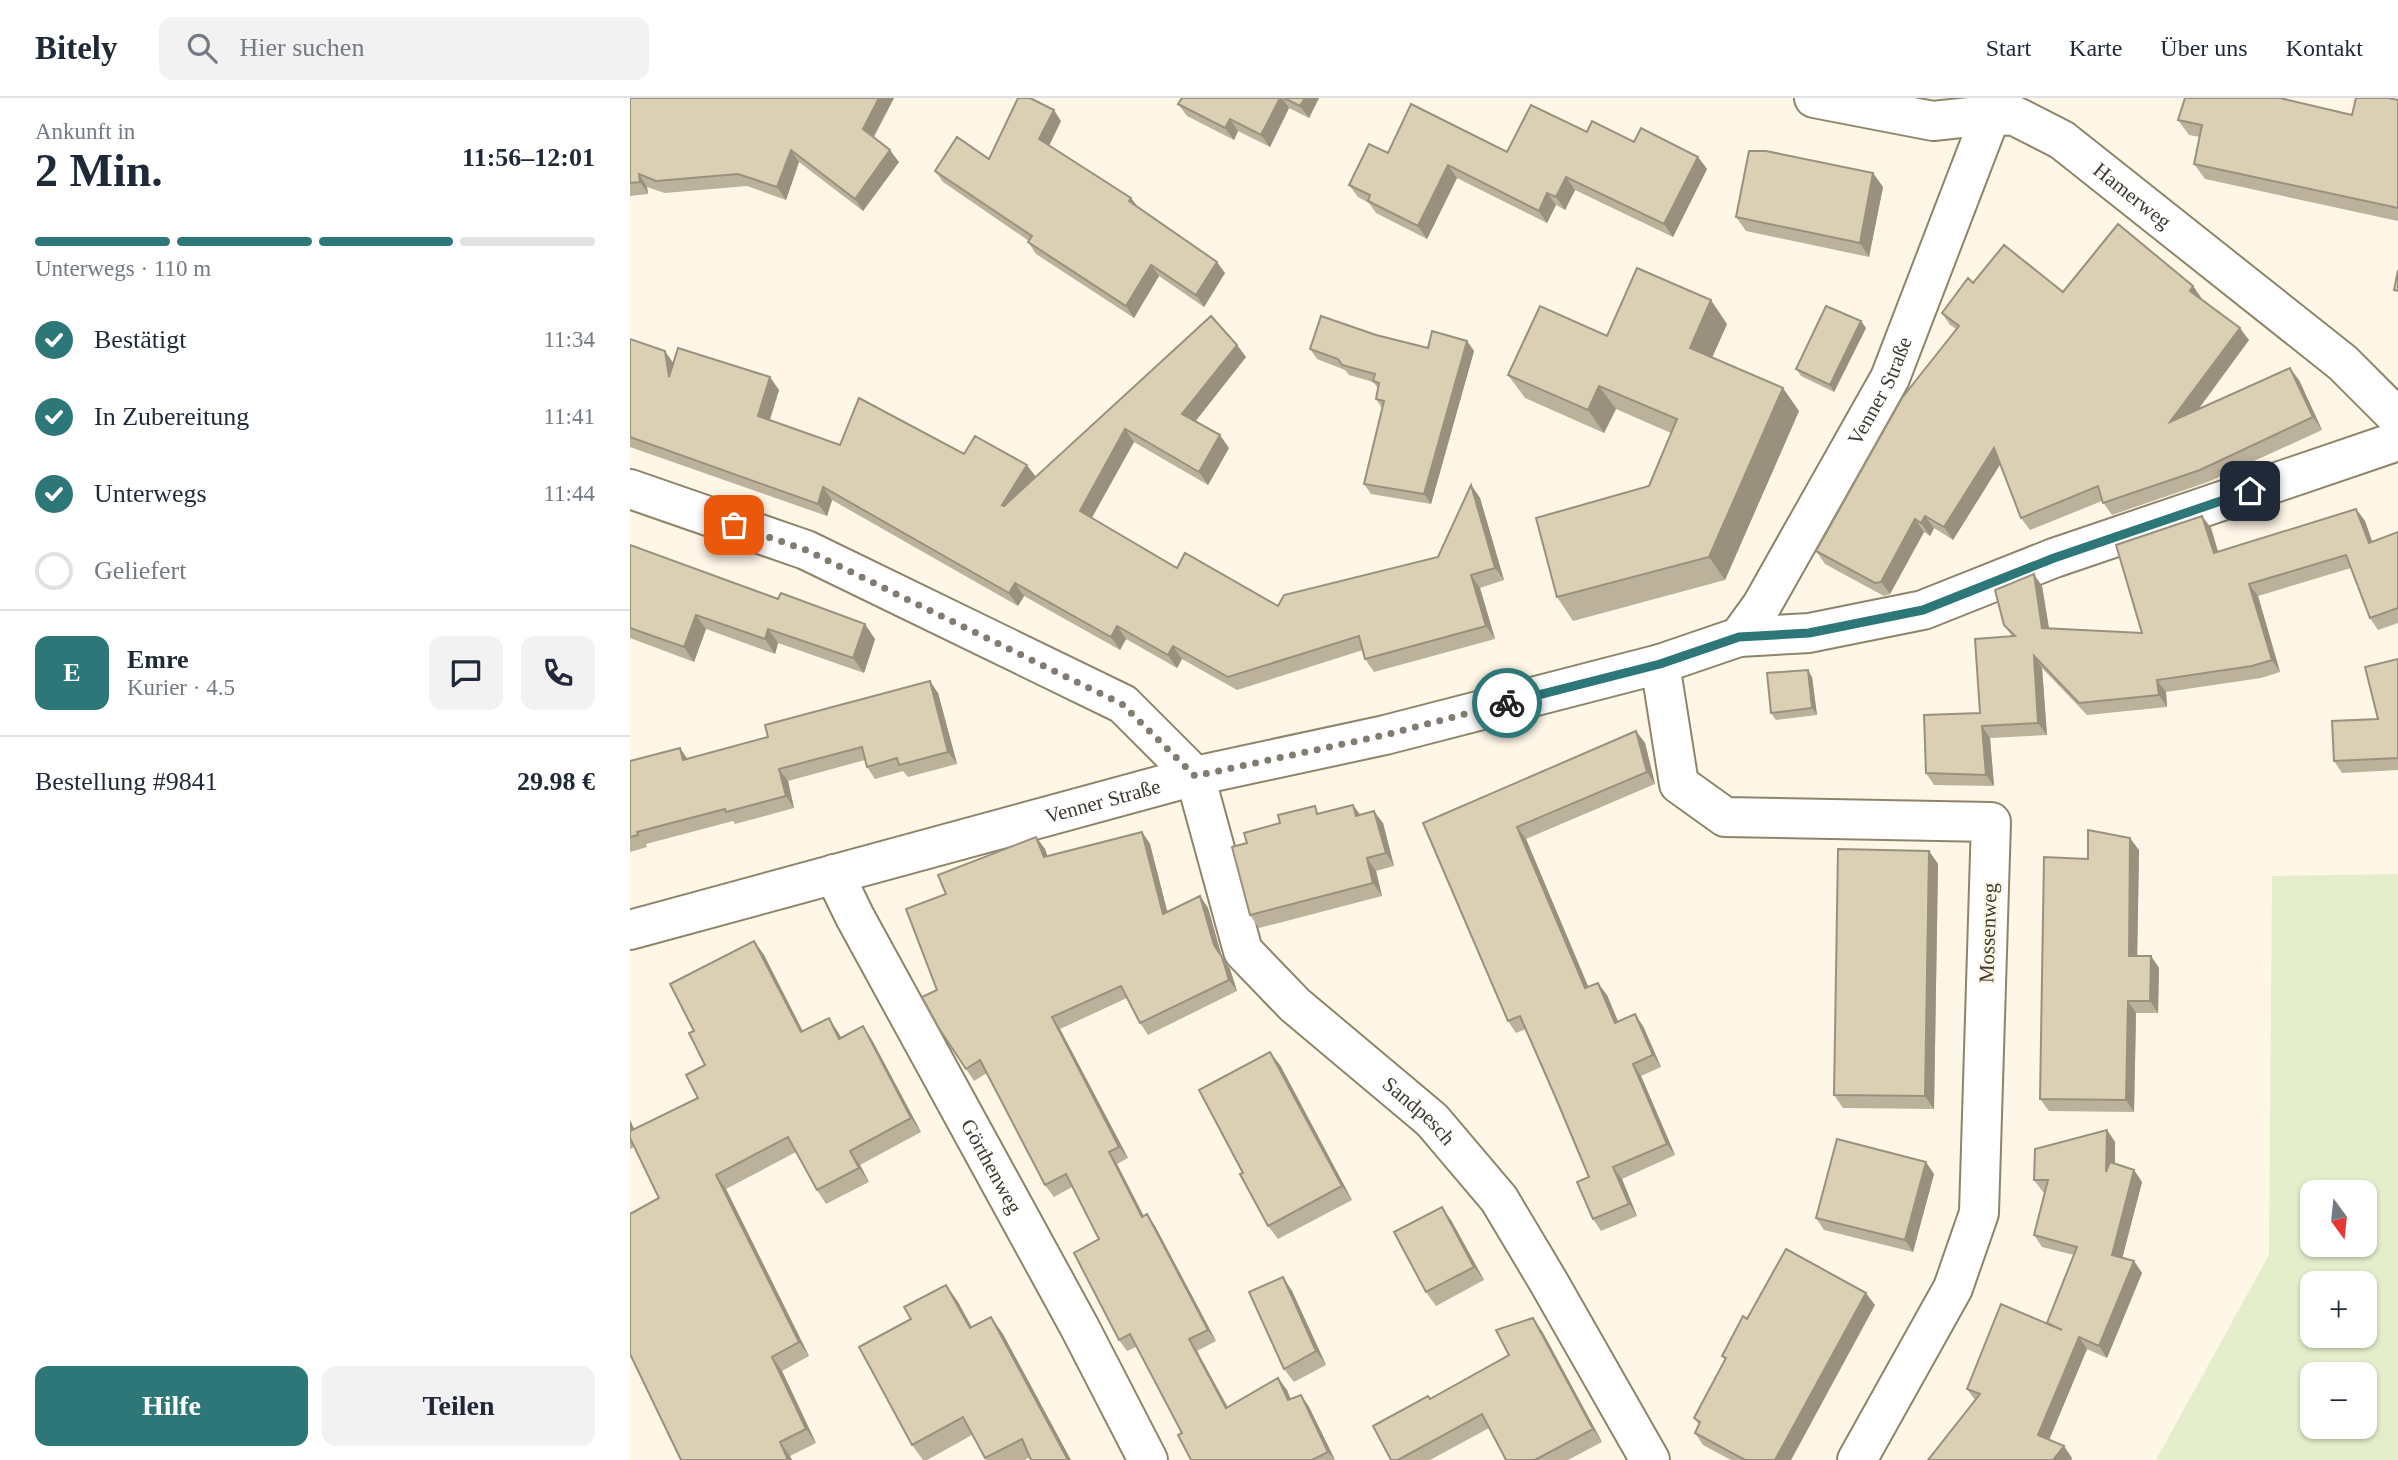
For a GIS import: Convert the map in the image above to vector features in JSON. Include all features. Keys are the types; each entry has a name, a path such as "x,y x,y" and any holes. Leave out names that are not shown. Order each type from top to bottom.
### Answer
{"street":[{"name":"Hamerweg","path":"1814,98 1933,121 1988,114 2015,116 2062,140 2343,363 2398,418"},
{"name":"Venner Straße","path":"1739,637 1762,605 1891,377 1988,114"},
{"name":"Venner Straße","path":"630,930 1195,776 1385,735 1660,664 1739,637 1809,633 1923,610 2054,558 2398,440"},
{"path":"630,489 806,550 1122,704 1195,776"},
{"name":"Mossenweg","path":"1660,664 1679,784 1725,817 1991,822 1979,1213 1953,1288 1857,1460"},
{"name":"Sandpesch","path":"1195,776 1243,951 1295,1005 1432,1120 1499,1199 1650,1460"},
{"name":"Görthenweg","path":"834,874 1149,1460"}],"green space":[{"path":"2398,874 2398,1460 2156,1460 2269,1255 2272,876"}],"building":[{"path":"630,98 879,98 863,129 890,150 855,199 791,150 777,187 738,174 656,181 639,174 640,182 630,183"},
{"path":"1018,98 1030,98 1054,110 1039,139 1131,198 1129,201 1217,262 1196,295 1151,265 1126,306 1028,242 1032,236 935,171 957,137 989,159"},
{"path":"1182,98 1280,98 1261,135 1230,119 1225,128 1178,104"},
{"path":"1284,98 1305,98 1300,106"},
{"path":"2185,98 2280,98 2352,115 2356,98 2398,100 2398,208 2194,164 2202,125 2178,120"},
{"path":"1411,104 1507,152 1531,105 1587,132 1592,121 1634,142 1641,128 1698,157 1664,224 1566,177 1556,197 1547,193 1539,211 1448,165 1418,226 1368,201 1370,195 1349,185 1369,144 1388,153"},
{"path":"1749,151 1766,151 1873,173 1860,243 1736,217"},
{"path":"2118,224 2193,286 2190,291 2240,328 2170,422 2290,368 2313,417 2200,470 2103,503 2098,486 2021,518 1994,448 1944,527 1925,516 1921,523 1915,519 1881,582 1875,583 1816,551 1902,398 1959,326 1942,313 1968,278 1973,283 2004,245 2063,292"},
{"path":"1637,268 1711,300 1690,348 1783,388 1709,557 1557,597 1536,518 1649,486 1677,419 1599,386 1588,410 1508,375 1540,306 1607,336"},
{"path":"2398,270 2398,291 2394,290"},
{"path":"1826,306 1861,321 1830,385 1796,369"},
{"path":"1211,316 1237,345 1182,414 1220,435 1199,472 1125,429 1080,511 1177,568 1185,553 1278,606 1284,595 1438,557 1471,485 1495,568 1471,575 1486,626 1365,659 1359,636 1228,677 1173,646 1168,655 1117,626 1111,637 1015,583 1009,593 823,487 818,504 630,437 630,339 665,351 669,377 678,348 770,377 758,416 840,445 859,398 964,454 975,436 1027,465 1002,505 1004,506"},
{"path":"1321,316 1376,335 1428,348 1432,331 1467,341 1424,494 1364,484 1384,401 1376,399 1379,383 1373,381 1375,374 1342,365 1338,359 1310,349"},
{"path":"2356,509 2369,543 2398,532 2398,608 2370,618 2346,555 2249,584 2272,660 2252,666 2157,680 2159,695 2079,703 2034,656 2038,723 1982,726 1986,775 1926,773 1924,715 1980,713 1975,639 2015,636 2004,625 1995,590 2034,574 2042,628 2142,633 2116,545 2202,516 2214,553"},
{"path":"630,545 778,599 781,593 865,624 853,658 768,629 765,639 696,615 684,647 630,628"},
{"path":"2398,659 2398,758 2334,761 2332,721 2378,719 2365,667"},
{"path":"1808,670 1812,708 1771,713 1767,673"},
{"path":"930,681 948,752 899,765 897,758 867,767 862,747 779,769 786,796 637,832 638,835 630,837 630,761 680,748 683,760 768,737 765,725"},
{"path":"1636,731 1647,772 1517,827 1585,988 1598,983 1615,1023 1635,1014 1653,1055 1633,1064 1667,1144 1613,1167 1629,1204 1593,1219 1577,1182 1589,1177 1555,1096 1520,1016 1508,1021 1423,823"},
{"path":"1353,805 1356,816 1374,811 1386,853 1367,858 1373,883 1250,915 1232,847 1247,843 1244,833 1280,823 1278,815 1315,806 1317,814"},
{"path":"2088,830 2130,838 2129,956 2151,956 2150,1001 2128,1001 2126,1100 2040,1099 2044,857 2088,859"},
{"path":"1142,832 1163,914 1200,896 1214,945 1222,957 1229,980 1140,1023 1121,986 1052,1017 1119,1147 1109,1152 1142,1217 1147,1214 1208,1330 1189,1339 1226,1408 1278,1378 1288,1400 1301,1395 1328,1452 1312,1460 1191,1460 1178,1435 1182,1433 1130,1334 1119,1340 1074,1253 1099,1239 1066,1174 1045,1185 980,1060 966,1069 922,997 937,990 906,909 946,894 938,875 1036,837 1044,857"},
{"path":"1838,849 1929,851 1925,1096 1834,1095"},
{"path":"754,941 801,1032 829,1018 839,1039 863,1026 911,1118 850,1151 859,1168 817,1190 788,1137 716,1175 799,1342 772,1357 806,1429 780,1442 788,1460 681,1460 630,1354 630,1214 659,1198 630,1138 630,1131 698,1098 686,1075 705,1065 689,1033 694,1031 670,984"},
{"path":"1270,1052 1342,1186 1268,1226 1199,1090"},
{"path":"2107,1130 2106,1172 2110,1162 2134,1170 2112,1255 2134,1261 2099,1346 2079,1337 2038,1435 2064,1446 2053,1460 1928,1460 1980,1394 1967,1389 2001,1304 2062,1330 2047,1323 2077,1247 2034,1235 2048,1180 2034,1180 2035,1149"},
{"path":"1837,1139 1926,1162 1905,1240 1816,1218"},
{"path":"1442,1207 1474,1267 1426,1292 1394,1232"},
{"path":"1786,1249 1866,1293 1775,1460 1745,1460 1695,1433 1700,1422 1694,1418 1726,1358 1722,1356 1743,1316 1747,1319"},
{"path":"1283,1277 1316,1351 1284,1369 1249,1292"},
{"path":"946,1285 970,1328 991,1317 1068,1460 1031,1460 1022,1439 985,1458 963,1417 912,1445 859,1347 911,1319 904,1307"},
{"path":"1533,1318 1593,1429 1535,1460 1506,1460 1482,1414 1398,1460 1391,1460 1373,1426 1428,1396 1430,1399 1509,1355 1496,1330"}],"way so far":[{"path":"734,525 806,550 1122,704 1195,776 1385,735 1507,703"}],"route":[{"path":"1507,703 1660,664 1739,637 1809,633 1923,610 2054,558 2250,491"}]}
